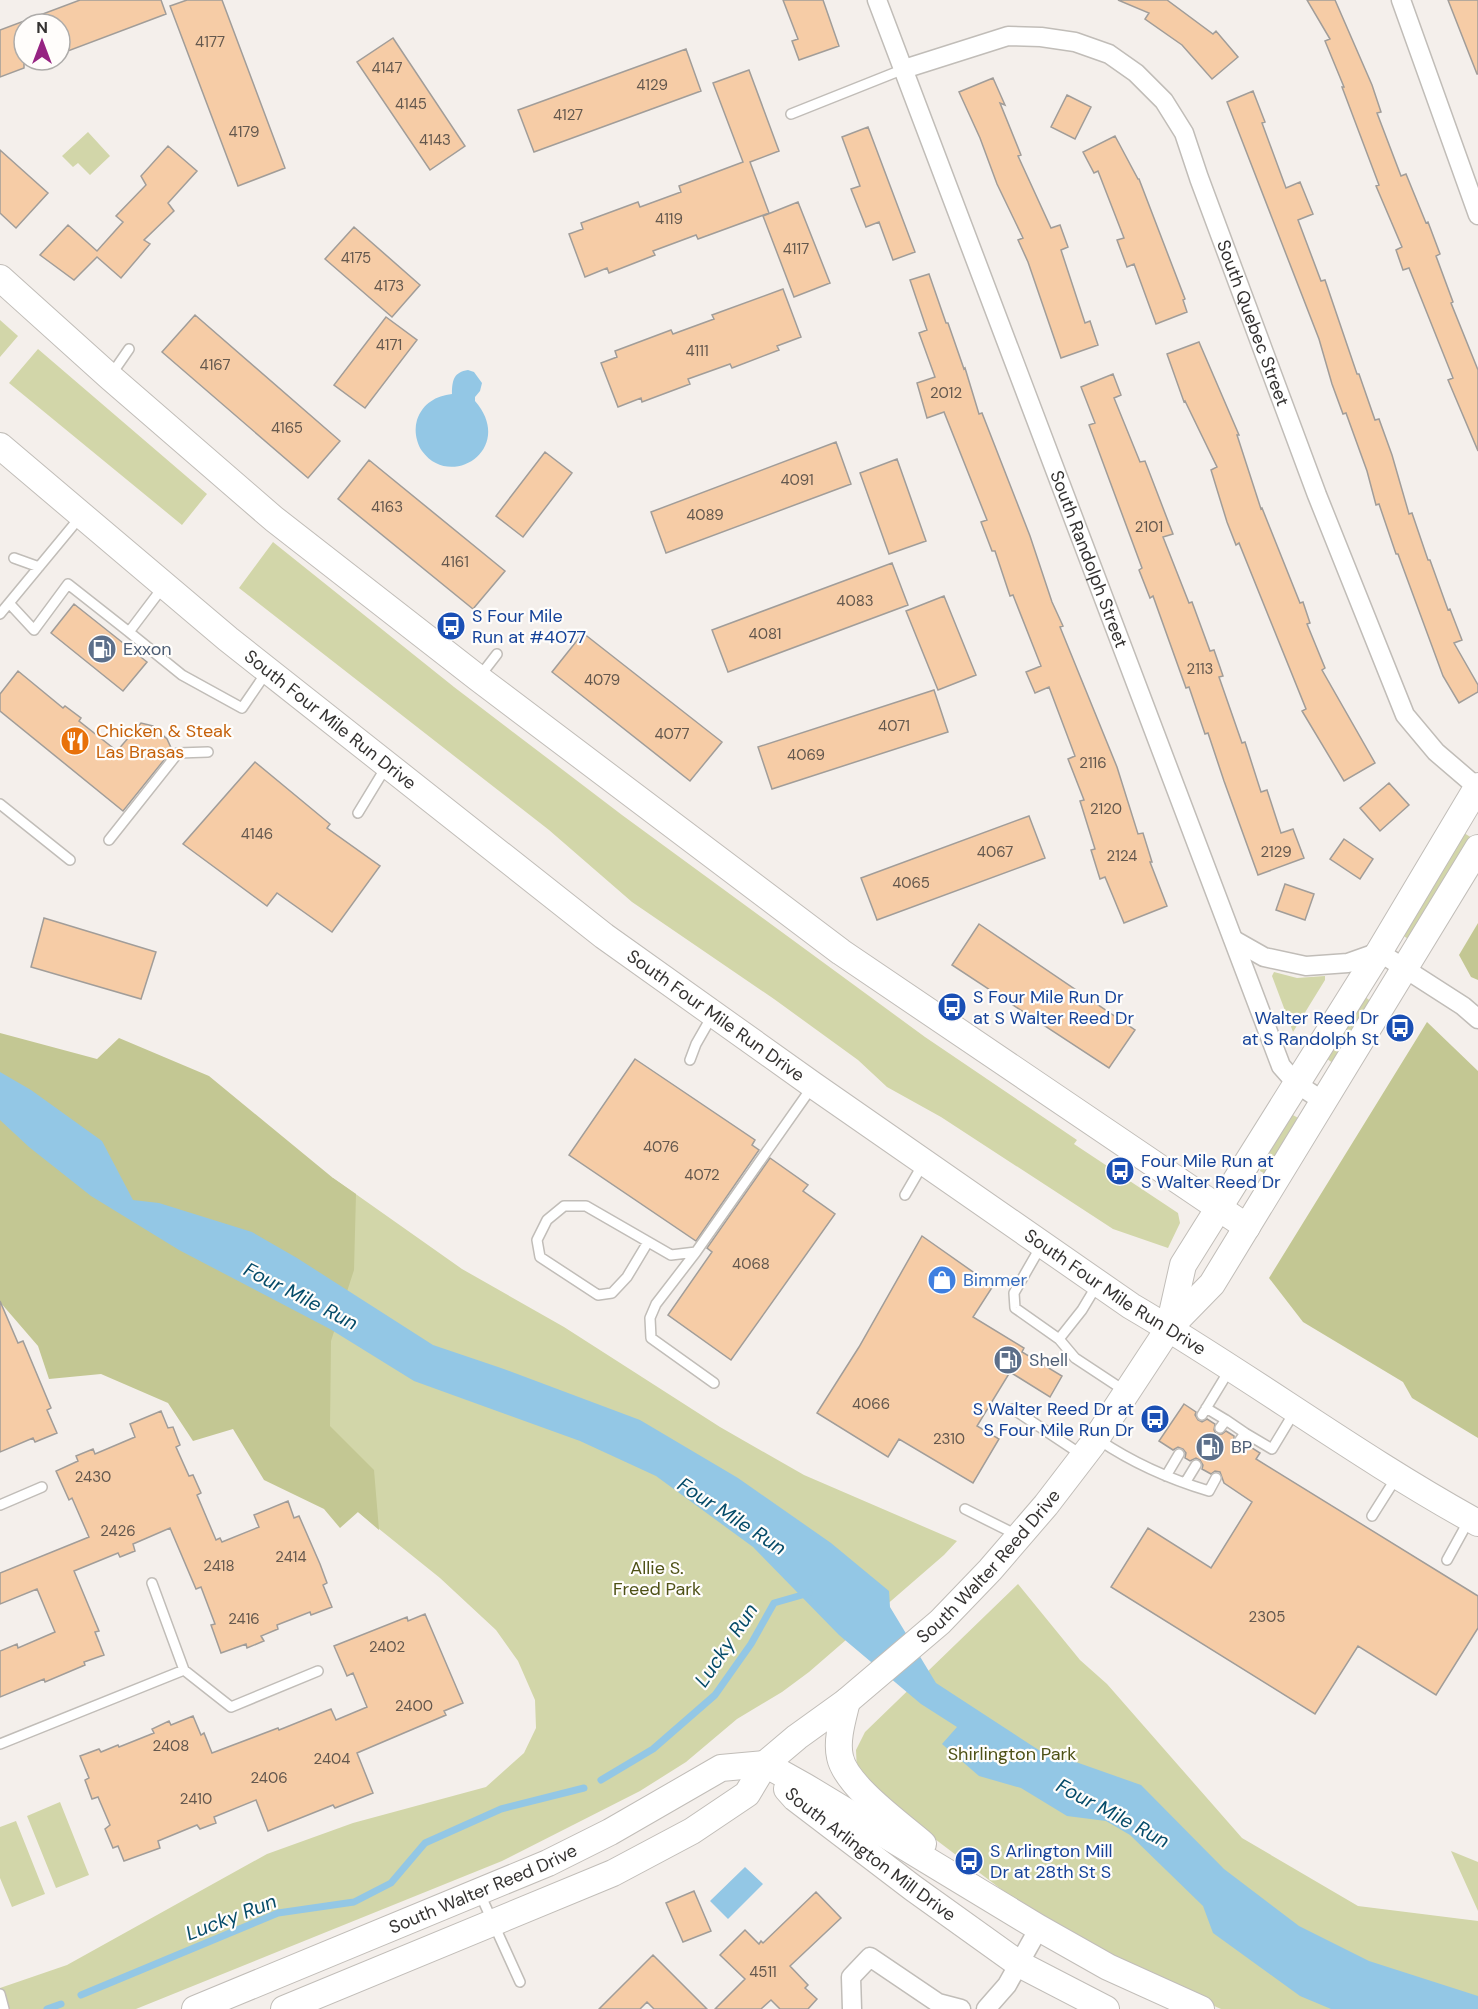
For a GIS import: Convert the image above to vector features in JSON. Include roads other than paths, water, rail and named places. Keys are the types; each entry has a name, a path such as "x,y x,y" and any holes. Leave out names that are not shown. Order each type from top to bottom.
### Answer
{"main road":[{"path":"0,278 274,519 478,678 841,952 1247,1227"},
{"name":"South Four Mile Run Drive","path":"0,446 268,671 604,936 813,1085 1131,1306 1169,1328 1295,1411 1474,1520"},
{"name":"South Walter Reed Drive","path":"1169,1328 1183,1265 1478,787"},
{"name":"South Walter Reed Drive","path":"284,2009 321,1998 614,1873 692,1831 747,1794 765,1764 797,1737 844,1706 940,1622 1019,1536 1090,1447 1169,1328 1212,1284 1478,848"},
{"path":"844,1706 839,1747 840,1757 848,1776 973,1887"},
{"name":"South Walter Reed Drive","path":"195,2009 548,1863 610,1832 721,1768 765,1764"},
{"name":"South Arlington Mill Drive","path":"765,1764 1038,1928 1108,1967 1202,2009"},
{"name":"South Arlington Mill Drive","path":"765,1764 795,1798 913,1888 1019,1964 1106,2009"}],"street":[{"name":"South Randolph Street","path":"878,0 1281,1066 1296,1083 1324,1102"},
{"path":"1401,0 1478,214"},
{"name":"South Quebec Street","path":"904,69 1008,36 1041,37 1075,42 1109,54 1136,73 1164,101 1184,133 1317,495 1405,715 1436,753 1478,787"},
{"path":"1234,940 1264,957 1306,966 1348,963 1378,952 1463,1006 1478,1019"},
{"path":"986,2009 1007,1985 1038,1928"},
{"path":"852,2009 851,1977 870,1957 938,2002 961,2009"}],"lane":[{"path":"791,114 904,69"},
{"path":"110,377 129,349"},
{"path":"0,614 81,516"},
{"path":"14,558 39,567"},
{"path":"9,603 34,630 68,584 182,675 242,708 268,671"},
{"path":"129,632 164,585"},
{"path":"478,678 497,654"},
{"path":"109,840 178,753 208,752"},
{"path":"358,813 387,766"},
{"path":"0,804 70,860"},
{"path":"690,1060 713,1014"},
{"path":"714,1383 651,1338 650,1318 656,1304 696,1252 813,1085"},
{"path":"905,1195 924,1162"},
{"path":"648,1242 627,1277 612,1293 597,1295 540,1257 537,1240 547,1220 564,1206 586,1206 671,1255 696,1252"},
{"path":"1042,1244 1014,1293 1015,1308 1059,1339 1075,1358 1127,1392"},
{"path":"1059,1339 1082,1310 1098,1283"},
{"path":"1231,1368 1204,1412 1243,1437 1272,1449 1295,1411"},
{"path":"1014,1409 1090,1447 1128,1459 1185,1483 1209,1491 1216,1478"},
{"path":"1166,1476 1179,1454"},
{"path":"1185,1483 1196,1465"},
{"path":"1372,1516 1398,1474"},
{"path":"0,1504 42,1486"},
{"path":"965,1509 1019,1536"},
{"path":"1447,1560 1474,1520"},
{"path":"152,1583 184,1670 231,1707 318,1671"},
{"path":"0,1744 184,1670"},
{"path":"479,1891 520,1982"},
{"path":"0,1994 2,2006"}],"water":[{"path":"468,370 474,372 482,383 475,401 486,418 488,434 484,448 475,459 462,465 448,467 434,462 422,451 417,440 416,424 426,405 435,399 452,394 457,375"},
{"name":"Four Mile Run","path":"0,1072 31,1090 102,1141 133,1200 159,1203 252,1232 433,1345 640,1420 738,1478 831,1543 889,1591 890,1607 936,1683 1051,1758 1073,1761 1141,1785 1224,1869 1299,1926 1369,1961 1478,1996 1478,2009 1331,2009 1300,1996 1213,1933 1203,1906 1130,1835 1106,1821 1067,1816 1021,1788 979,1776 942,1744 957,1727 921,1704 839,1635 753,1547 656,1476 580,1441 414,1381 330,1329 179,1250 91,1196 29,1147 0,1120"},
{"path":"745,1867 763,1884 728,1919 710,1901"}],"waterway":[{"name":"Lucky Run","path":"601,1780 653,1749 715,1695 751,1644 774,1603 809,1593"},
{"name":"Lucky Run","path":"81,1995 278,1913 354,1902 391,1883 425,1843 501,1809 584,1788"},
{"name":"Lucky Run","path":"47,2009 61,2004"}],"place":[{"name":"S Four Mile Run at #4077","path":"451,626"},
{"name":"Exxon","path":"102,649"},
{"name":"Chicken & Steak Las Brasas","path":"75,741"},
{"name":"S Four Mile Run Dr at S Walter Reed Dr","path":"952,1007"},
{"name":"Walter Reed Dr at S Randolph St","path":"1400,1028"},
{"name":"Four Mile Run at S Walter Reed Dr","path":"1120,1171"},
{"name":"Bimmer","path":"942,1280"},
{"name":"Shell","path":"1008,1360"},
{"name":"S Walter Reed Dr at S Four Mile Run Dr","path":"1155,1419"},
{"name":"BP","path":"1210,1447"},
{"name":"S Arlington Mill Dr at 28th St S","path":"969,1861"}],"park label":[{"name":"Allie S. Freed Park","path":"657,1578"},
{"name":"Shirlington Park","path":"1012,1754"}]}
